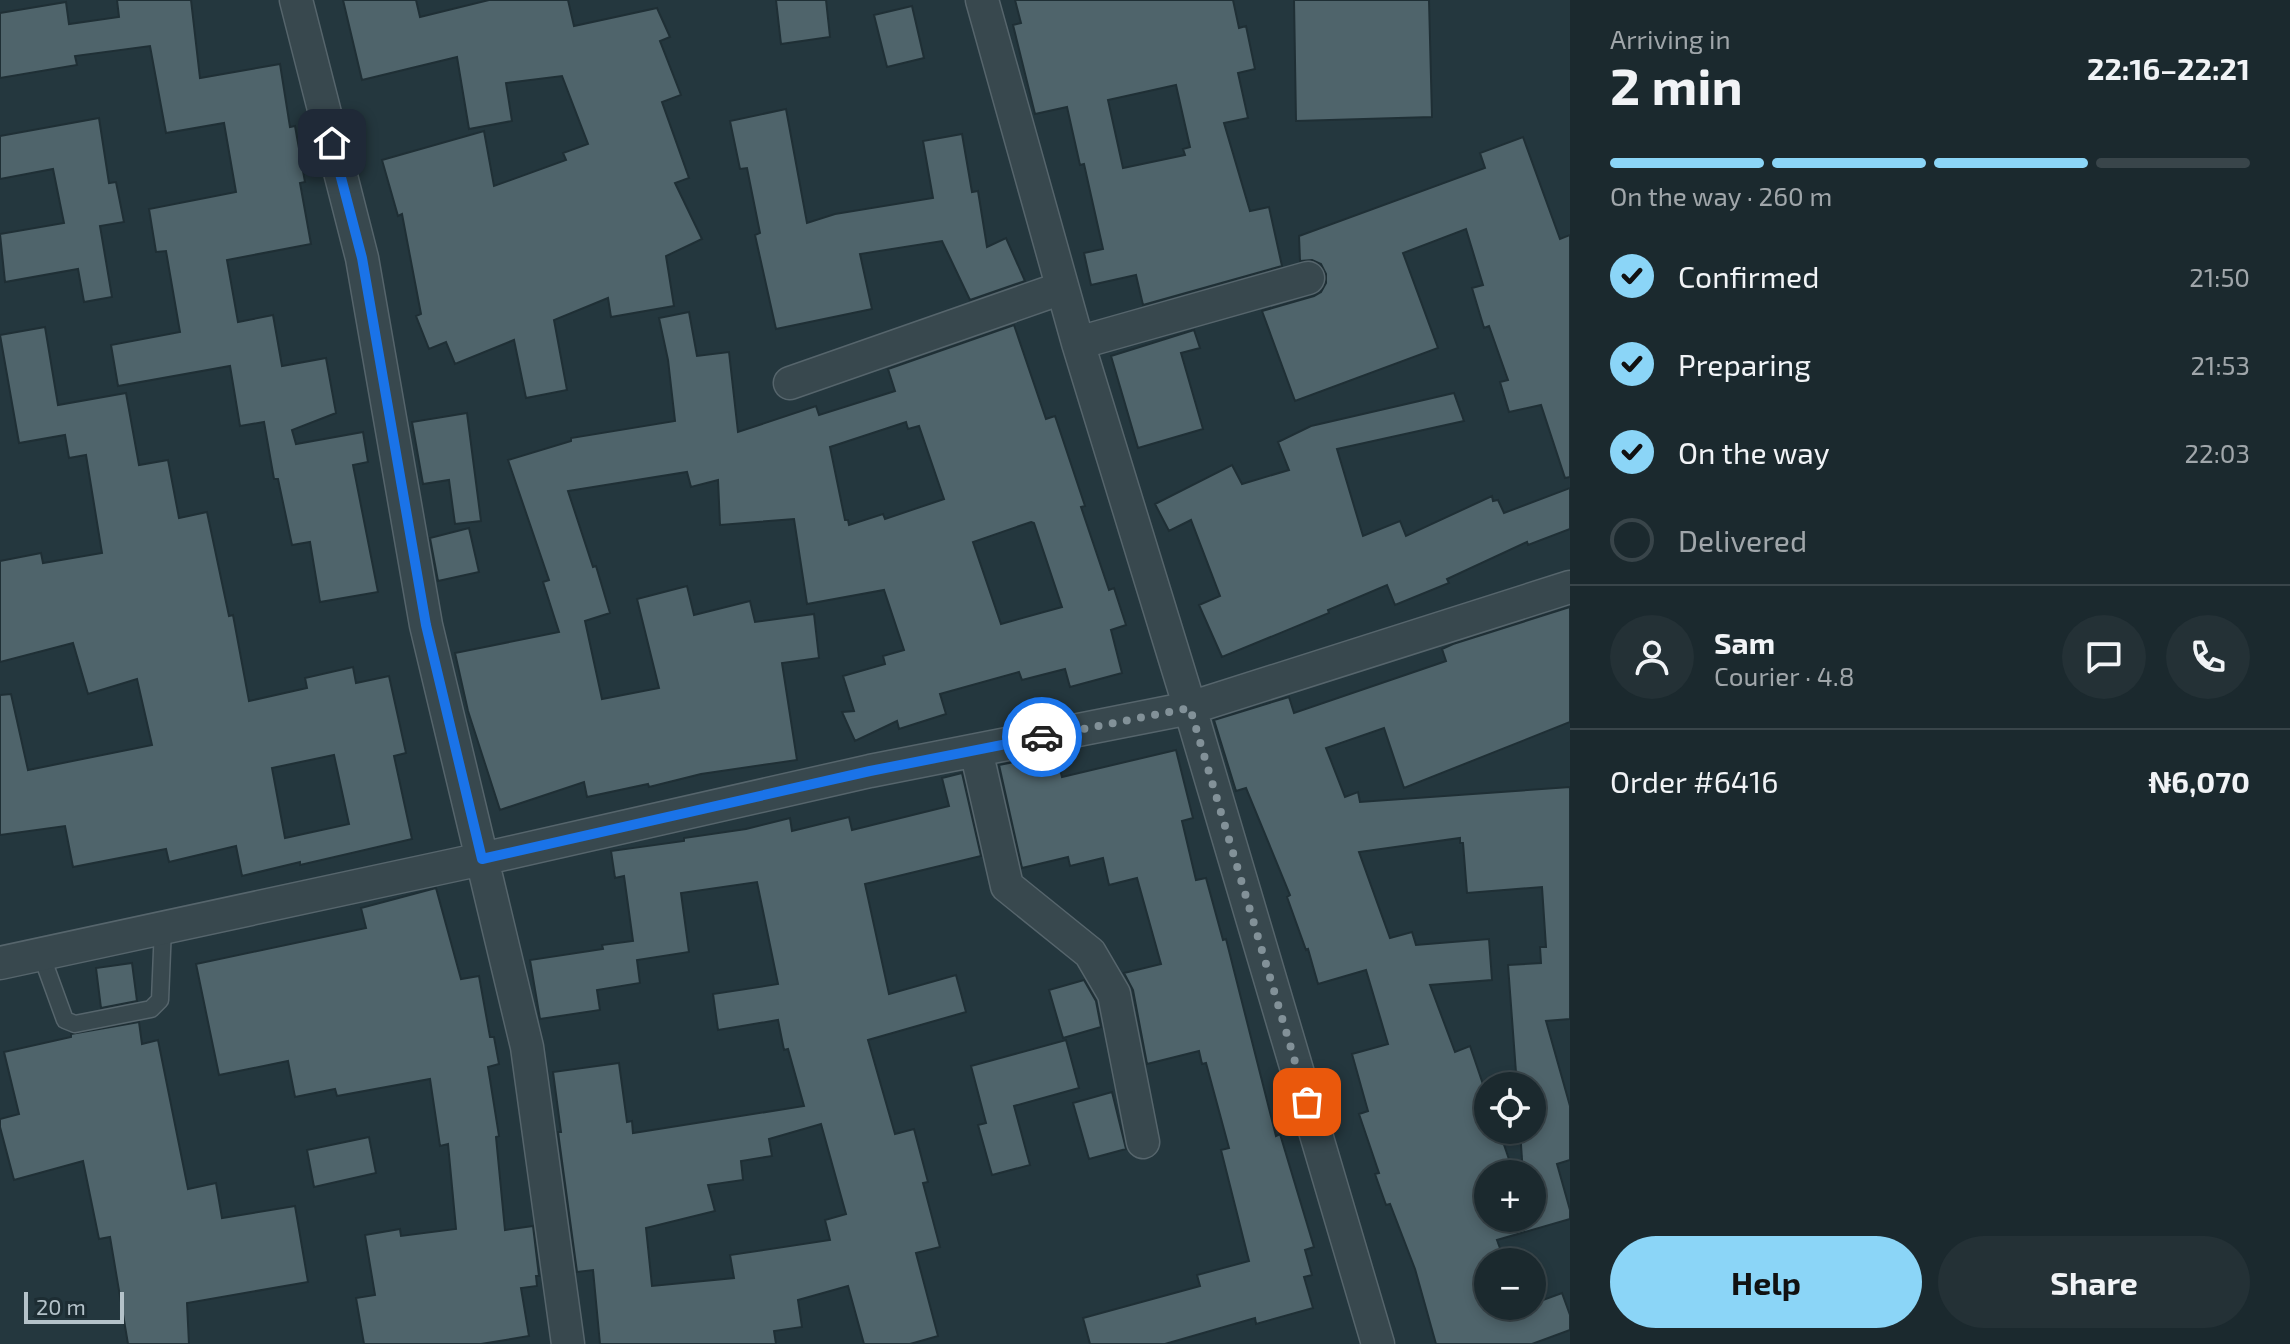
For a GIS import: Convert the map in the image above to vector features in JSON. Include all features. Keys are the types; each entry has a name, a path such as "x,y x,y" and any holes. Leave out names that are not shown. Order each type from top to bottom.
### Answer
{"street":[{"path":"296,0 362,258 426,625 527,1047 568,1344"},
{"path":"982,0 1078,343 1190,708 1378,1344"},
{"path":"1078,343 1308,278"},
{"path":"790,383 1062,288"},
{"path":"0,963 482,859 854,774 1190,708 1570,587"},
{"path":"976,750 1007,886 1090,953 1114,994 1143,1142"}],"lane":[{"path":"41,954 65,1020 75,1024 151,1009 160,1000 163,927"}],"building":[{"path":"117,0 191,0 200,78 280,64 290,127 295,126 305,182 300,183 311,244 227,260 238,322 273,315 282,366 326,358 336,413 292,430 296,444 363,432 368,462 353,465 378,592 320,602 310,542 292,545 278,479 274,479 264,422 240,426 230,366 118,386 111,345 180,332 166,251 156,252 149,209 236,192 224,123 166,133 150,46 75,56 77,65 0,78 0,13 66,2 69,24 119,17"},
{"path":"343,0 416,0 420,17 489,0 568,0 574,26 657,8 670,37 660,41 681,95 662,102 689,178 675,183 702,239 666,256 674,306 611,317 608,298 554,320 567,390 526,398 514,340 455,364 446,342 429,349 416,316 421,314 402,214 398,216 382,160 484,131 494,186 566,160 563,153 588,144 562,76 506,83 512,121 469,129 457,57 362,80"},
{"path":"776,0 826,0 830,37 781,44"},
{"path":"1015,0 1233,0 1239,28 1246,26 1255,69 1238,73 1248,118 1224,123 1250,211 1269,207 1282,266 1143,305 1136,275 1091,285 1084,253 1103,249 1084,164 1080,165 1067,107 1035,114 1013,25 1021,23","holes":["1176,85 1190,147 1183,149 1185,155 1123,168 1108,100"]},
{"path":"1294,0 1429,0 1432,117 1296,121"},
{"path":"912,6 924,58 887,67 874,15"},
{"path":"786,109 807,223 835,214 933,198 923,141 962,134 972,192 978,191 987,247 1006,238 1025,281 970,300 942,241 860,254 872,309 776,329 755,235 760,233 747,168 740,169 730,121"},
{"path":"99,118 109,183 116,182 124,222 100,226 112,297 84,302 78,269 5,282 0,234 64,223 53,169 0,179 0,136"},
{"path":"1523,137 1560,239 1570,235 1570,477 1565,478 1541,405 1509,412 1500,382 1508,380 1489,326 1484,328 1472,288 1483,285 1466,229 1403,253 1438,348 1295,401 1262,311 1314,296 1321,292 1326,283 1321,264 1312,260 1300,261 1299,236 1485,168 1480,153"},
{"path":"689,312 697,356 729,352 738,432 816,406 819,415 895,391 888,369 1014,325 1046,419 1055,416 1109,590 1114,588 1126,625 1111,630 1122,673 1070,687 1065,669 1022,680 1019,672 940,694 946,714 899,729 897,721 855,741 842,712 854,711 843,676 885,664 883,656 904,650 884,590 807,604 794,519 720,525 718,480 691,487 687,472 568,491 610,613 585,621 602,699 659,688 637,599 687,586 694,615 750,601 755,622 814,614 819,658 782,663 797,760 701,774 649,787 648,784 587,797 584,782 500,810 468,711 455,653 559,632 543,582 549,580 508,460 571,441 571,438 675,421 668,360 659,318","holes":["906,422 908,429 919,426 944,499 885,519 883,514 849,525 845,520 830,447","1034,523 1062,607 1001,624 973,542"]},
{"path":"45,327 58,405 126,393 139,465 168,460 179,518 207,512 229,616 233,615 249,701 307,688 305,678 353,667 356,683 389,676 406,753 394,756 412,839 242,876 236,846 169,862 166,849 73,867 65,826 0,835 0,695 11,694 28,770 152,745 137,679 88,694 73,643 0,662 0,561 41,553 43,563 102,553 86,455 69,458 65,435 19,443 0,335","holes":["334,755 349,824 285,838 272,768"]},
{"path":"1194,330 1200,348 1181,353 1203,429 1138,448 1111,356"},
{"path":"1454,393 1464,421 1337,449 1363,536 1400,521 1406,536 1492,496 1493,501 1498,500 1504,513 1570,488 1570,529 1528,545 1527,542 1447,579 1449,583 1395,605 1387,585 1328,610 1329,613 1222,657 1199,605 1220,596 1191,520 1169,531 1155,504 1232,465 1242,484 1289,470 1278,442 1311,426"},
{"path":"467,413 481,521 455,524 449,480 423,484 412,422"},
{"path":"469,528 479,572 438,581 430,538"},
{"path":"1570,607 1570,722 1404,788 1384,728 1326,748 1345,797 1358,792 1360,802 1570,787 1570,1019 1546,1021 1570,1106 1570,1160 1557,1164 1570,1219 1546,1226 1546,1160 1522,1160 1521,1144 1546,1144 1546,1072 1516,1072 1508,965 1541,963 1540,947 1546,947 1542,887 1467,893 1460,838 1359,852 1390,938 1412,932 1416,945 1489,939 1492,980 1430,985 1455,1052 1470,1046 1479,1072 1474,1072 1474,1144 1504,1144 1509,1160 1474,1160 1474,1232 1525,1232 1497,1240 1500,1248 1474,1248 1474,1320 1546,1320 1546,1299 1562,1293 1570,1315 1570,1330 1532,1344 1436,1344 1415,1269 1390,1204 1386,1205 1359,1114 1368,1111 1352,1054 1388,1044 1366,970 1318,984 1287,897 1290,895 1246,788 1236,791 1214,720 1289,697 1294,713 1446,661 1442,649"},
{"path":"1176,750 1193,818 1182,821 1196,880 1206,878 1223,940 1226,939 1276,1136 1280,1134 1314,1247 1305,1250 1312,1275 1304,1277 1313,1308 1256,1324 1255,1318 1165,1344 1090,1344 1083,1318 1200,1286 1197,1275 1249,1261 1221,1150 1229,1148 1206,1063 1202,1064 1199,1051 1147,1064 1133,990 1124,973 1161,964 1137,878 1109,885 1103,858 1070,866 1068,857 1022,868 999,765 1056,754 1062,777"},
{"path":"962,773 981,856 865,884 889,994 956,975 966,1012 868,1040 895,1134 914,1129 928,1182 923,1183 940,1247 916,1253 938,1336 910,1344 864,1344 848,1286 798,1300 802,1327 774,1331 776,1344 600,1344 593,1270 577,1272 553,1072 619,1063 627,1122 632,1121 633,1133 804,1106 788,1049 784,1050 778,1020 718,1030 713,994 778,984 757,882 681,893 689,952 637,960 640,983 597,990 600,1010 540,1019 530,960 603,949 602,945 633,941 624,876 615,878 611,851 684,841 684,838 746,829 790,818 792,831 849,817 852,830 949,806 942,778","holes":["821,1124 846,1214 825,1220 830,1240 730,1255 734,1278 652,1286 646,1228 715,1211 708,1185 743,1180 741,1161 772,1156 769,1139"]},
{"path":"436,888 461,979 479,976 490,1037 494,1037 499,1064 488,1067 499,1136 496,1137 505,1230 533,1226 539,1276 536,1276 537,1286 521,1288 529,1336 481,1344 364,1344 356,1298 375,1295 365,1235 400,1229 401,1236 456,1229 448,1144 440,1146 430,1079 337,1096 335,1089 295,1097 288,1061 219,1075 196,964 366,928 361,908"},
{"path":"132,963 137,1001 101,1008 96,968"},
{"path":"1084,980 1096,1001 1101,1027 1063,1038 1049,990"},
{"path":"139,1022 142,1044 158,1040 188,1189 216,1183 222,1218 295,1206 308,1282 187,1303 189,1344 128,1344 110,1237 99,1239 83,1161 14,1180 0,1127 0,1119 19,1114 4,1052 71,1037 71,1034"},
{"path":"1066,1040 1079,1088 1014,1106 1030,1165 992,1175 978,1125 986,1123 971,1066"},
{"path":"1112,1092 1126,1149 1089,1159 1073,1103"},
{"path":"369,1137 376,1173 314,1187 307,1150"}],"way so far":[{"path":"1042,737 1190,708 1307,1102"}],"route":[{"path":"332,143 362,258 426,625 482,859 870,771 1042,737"}]}
